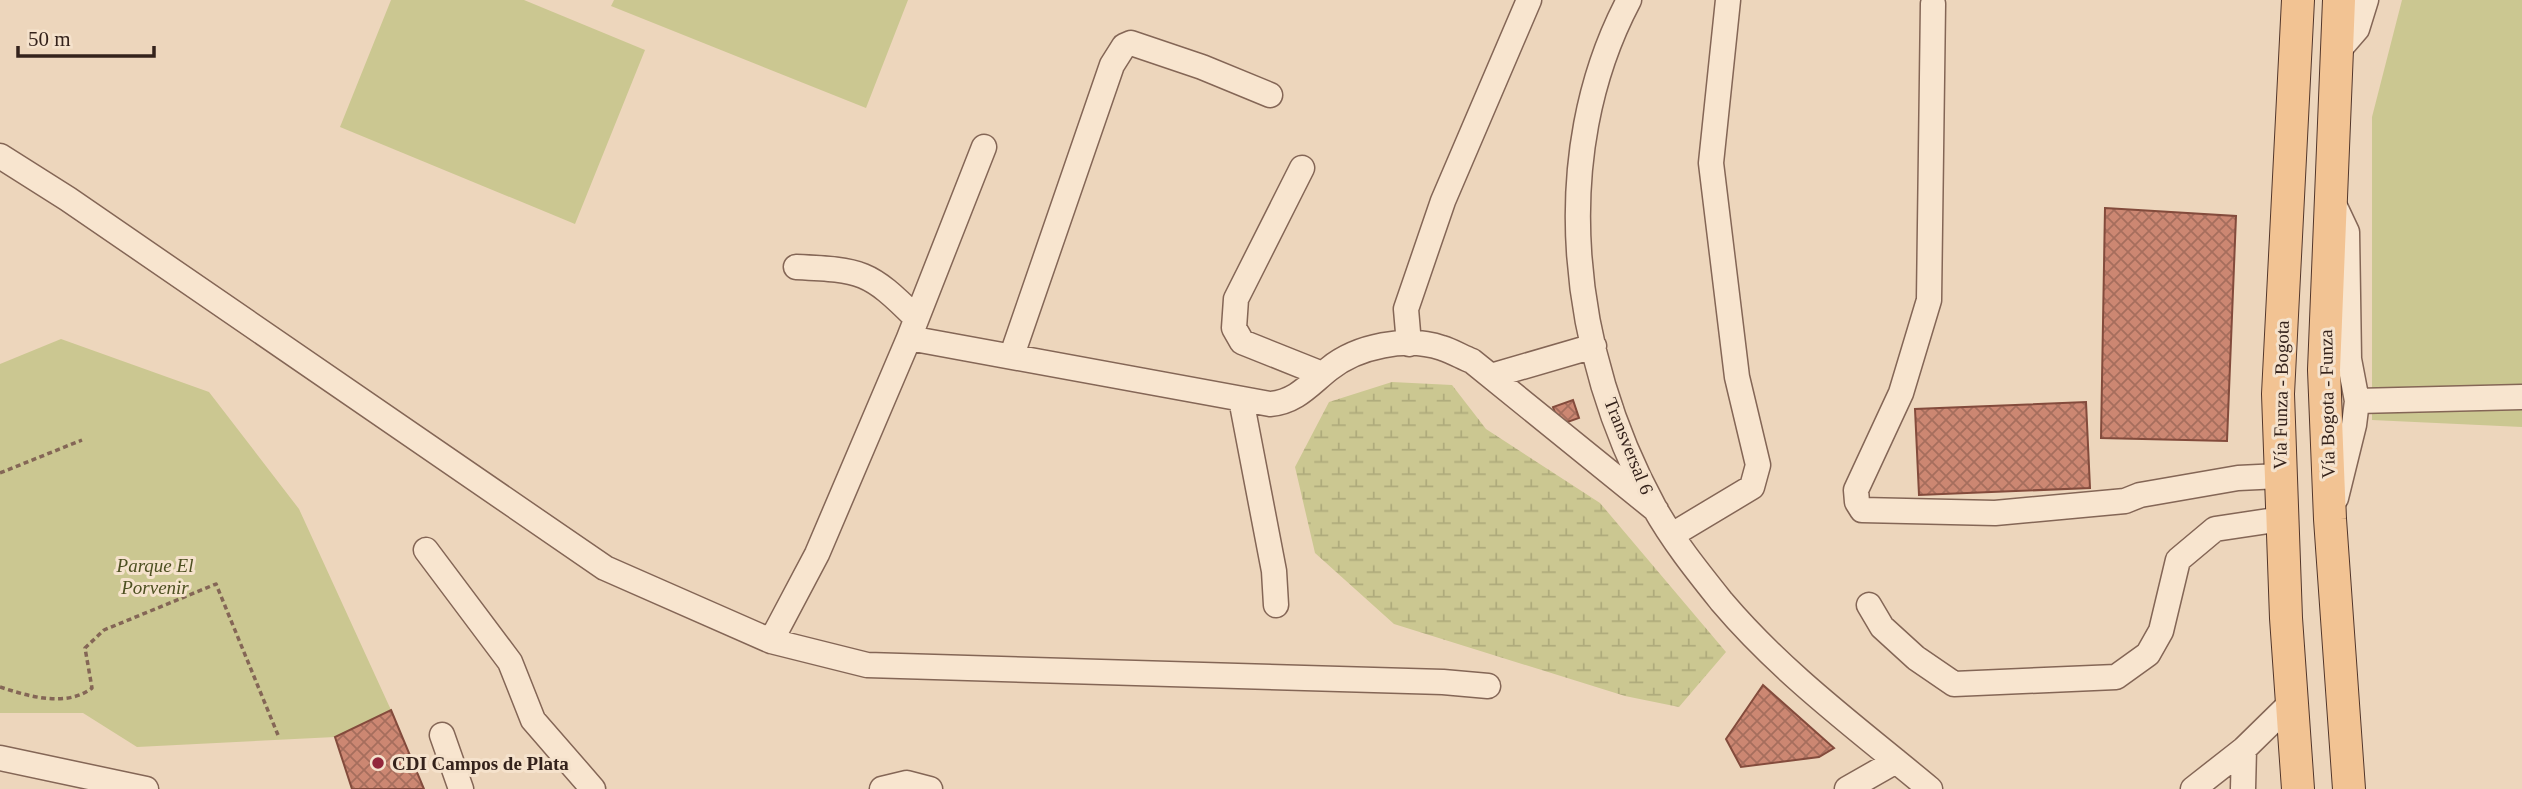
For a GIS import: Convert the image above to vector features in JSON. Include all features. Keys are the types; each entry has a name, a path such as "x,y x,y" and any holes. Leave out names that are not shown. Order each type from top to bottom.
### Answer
{"main road":[{"name":"Vía Funza - Bogota","path":"2298,0 2278,394 2291,702 2298,789"},
{"name":"Vía Bogota - Funza","path":"2342,6 2330,196 2324,370 2330,519 2350,789"},
{"path":"2282,519 2330,519"}],"street":[{"path":"1409,344 1406,309 1439,213 1530,0"},
{"name":"Transversal 6","path":"1629,0 1596,77 1581,153 1578,234 1594,346 1627,450 1656,510 1724,603 1770,654 1930,789"},
{"path":"1672,535 1752,486 1757,477 1758,465 1737,377 1711,163 1728,0"},
{"path":"2338,51 2357,29 2366,0"},
{"path":"1933,5 1929,300 1901,393 1856,490 1857,502 1862,510 1996,513 2124,500 2238,478 2280,476"},
{"path":"1012,355 1112,65 1124,46 1131,43 1155,51 1270,95"},
{"path":"771,641 817,554 984,147"},
{"path":"0,156 68,199 605,568 771,641 867,665 1443,682 1488,687"},
{"path":"1302,167 1236,299 1234,328 1242,342 1322,374"},
{"path":"2330,196 2347,233 2349,359 2357,401 2354,425 2330,519"},
{"path":"796,267 850,269 882,284 912,328 1012,355 1270,404 1284,403 1299,395 1322,374 1349,356 1369,348 1409,344 1440,347 1472,362 1491,376 1656,510"},
{"path":"1491,376 1594,346"},
{"path":"2357,401 2522,397"},
{"path":"1241,398 1274,570 1276,605"},
{"path":"1869,605 1882,627 1916,658 1954,684 2116,677 2148,654 2161,631 2178,560 2215,528 2282,519"},
{"path":"426,550 510,662 533,720 593,789"},
{"path":"2193,789 2244,749 2291,702"},
{"path":"442,735 461,789"},
{"path":"2243,789 2244,749"},
{"path":"0,758 146,789"},
{"path":"1847,789 1896,761"},
{"path":"882,789 907,783 930,789"}],"path":[{"path":"0,473 82,440"},
{"path":"0,687 36,699 84,695 92,688 85,648 104,630 216,584 278,735"}],"green space":[{"path":"391,0 524,0 645,50 575,224 340,127"},
{"path":"614,0 908,0 866,108 611,6"},
{"path":"2402,0 2522,0 2522,427 2372,420 2372,117"},
{"name":"Parque El Porvenir","path":"61,339 209,392 299,509 391,710 335,737 137,747 83,713 0,713 0,364"},
{"path":"1392,382 1452,385 1486,429 1600,503 1726,652 1679,707 1625,696 1394,624 1315,553 1295,467 1329,402"}],"building":[{"path":"2105,208 2236,216 2227,441 2101,438"},
{"path":"1573,400 1579,418 1559,425 1553,407"},
{"path":"2086,402 2090,488 1919,495 1915,409"},
{"path":"1763,685 1834,748 1819,757 1741,767 1726,739"},
{"name":"CDI Campos de Plata","path":"391,710 424,789 352,789 335,737"}],"place":[{"name":"CDI Campos de Plata","path":"378,763"}]}
